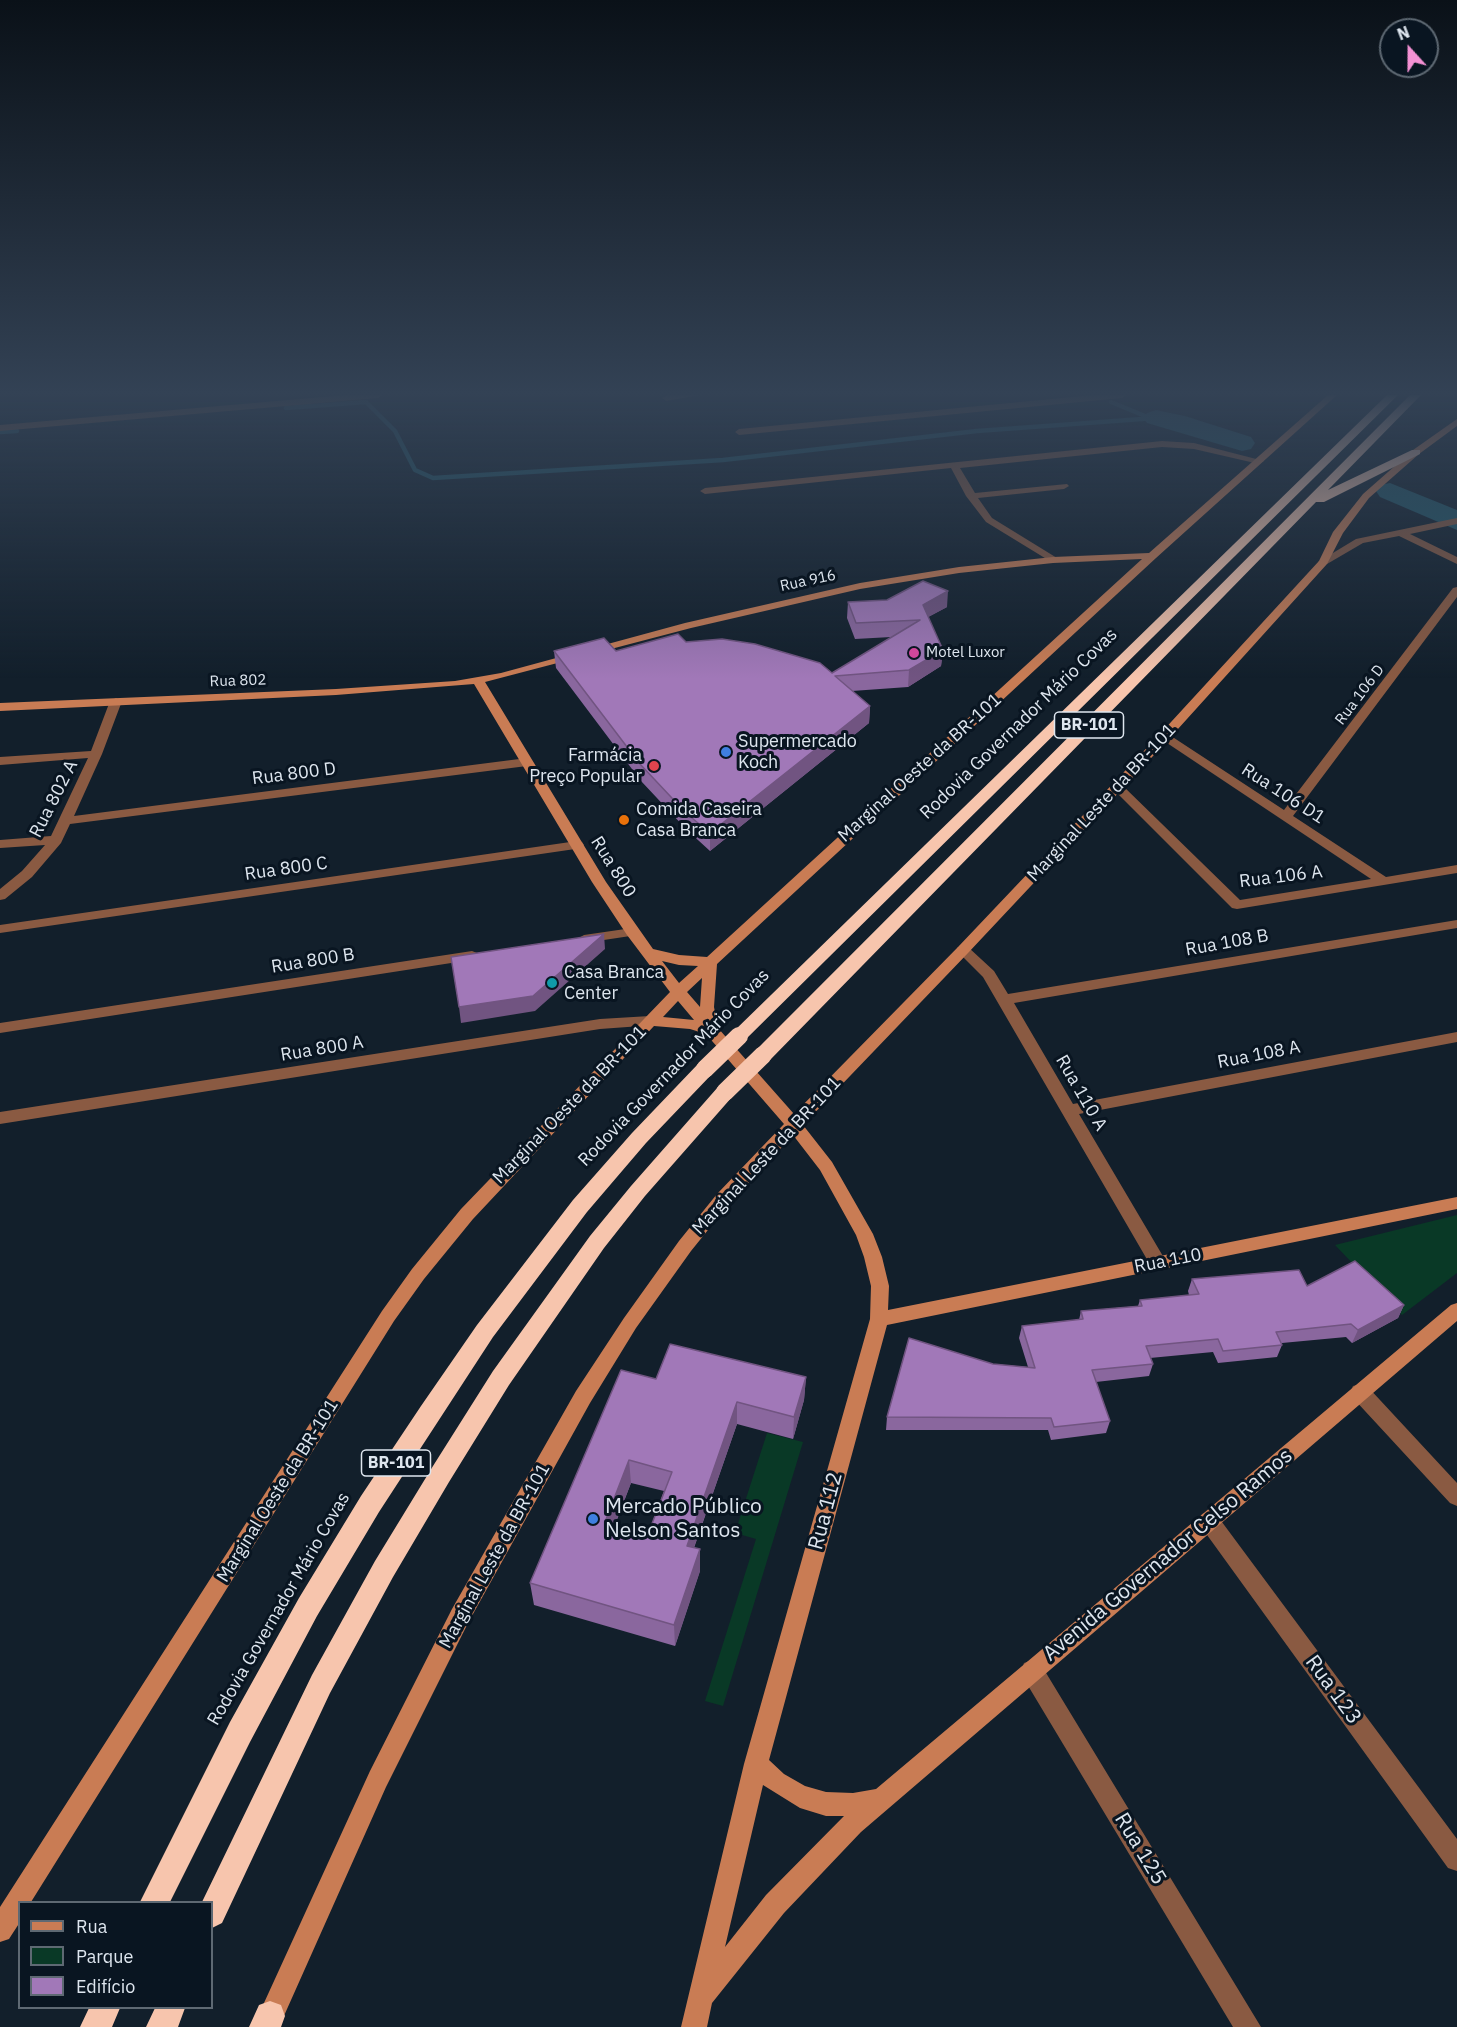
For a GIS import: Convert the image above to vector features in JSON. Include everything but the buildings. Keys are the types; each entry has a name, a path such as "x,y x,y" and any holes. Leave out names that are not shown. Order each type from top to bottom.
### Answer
{"highway":[{"name":"Rodovia Governador Mário Covas","path":"156,1901 240,1732 308,1607 370,1504 485,1331 580,1206 639,1138 705,1069 1296,490"},
{"name":"BR-101","path":"213,1911 321,1684 384,1569 501,1378 597,1242 645,1182 725,1092 1321,490"},
{"path":"1293,517 1337,490"},
{"path":"96,2027 104,2009"},
{"path":"162,2027 169,2009"}],"main road":[{"name":"Marginal Oeste da BR-101","path":"18,1901 315,1431 418,1274 500,1178 678,992 1227,490"},
{"name":"Marginal Leste da BR-101","path":"267,2023 378,1779 460,1616 571,1418 630,1323 685,1246 723,1199 1118,788 1323,562 1351,513 1374,490"},
{"name":"Rua 916","path":"478,681 688,625 840,590 948,572 1053,560 1152,556"},
{"name":"Rua 802","path":"0,707 359,691 478,681"},
{"name":"Rua 800","path":"478,681 632,932 678,992 736,1059"},
{"path":"649,953 679,960 710,962 706,1007 711,1030 690,1024 650,1021"},
{"name":"Rua 112","path":"700,1999 756,1764 879,1319 880,1286 873,1257 864,1234 826,1166 794,1124 736,1059"},
{"name":"Rua 110","path":"879,1319 1457,1203"},
{"name":"Avenida Governador Celso Ramos","path":"694,2027 700,1999 775,1904 827,1849 879,1800 1457,1310"},
{"path":"756,1764 776,1782 800,1796 826,1804 853,1805 879,1800"},
{"name":"Marginal Oeste da BR-101","path":"0,1930 18,1901"}],"street":[{"path":"705,491 718,490"},
{"path":"967,490 989,520 1053,560"},
{"path":"971,496 1031,490"},
{"path":"1323,562 1360,541 1457,522"},
{"path":"1399,532 1457,561"},
{"name":"Rua 106 D","path":"1286,817 1457,590"},
{"name":"Rua 802 A","path":"0,897 27,874 56,840 96,754 116,701"},
{"name":"Rua 106 D1","path":"1164,737 1383,881"},
{"path":"0,761 96,754"},
{"name":"Rua 800 D","path":"65,821 527,762"},
{"name":"Rua 106 A","path":"1118,788 1237,905 1457,869"},
{"path":"0,844 56,840"},
{"name":"Rua 800 C","path":"0,929 577,845"},
{"name":"Rua 108 B","path":"1004,1000 1457,924"},
{"path":"574,941 632,932"},
{"name":"Rua 110 A","path":"963,950 989,974 1158,1263"},
{"name":"Rua 800 B","path":"0,1028 492,953"},
{"name":"Rua 800 A","path":"0,1118 600,1024 650,1021"},
{"name":"Rua 108 A","path":"1069,1110 1457,1037"},
{"path":"1360,1392 1457,1497"},
{"name":"Rua 123","path":"1209,1521 1457,1859"},
{"name":"Rua 125","path":"1032,1671 1248,2027"}],"green space":[{"path":"1457,1215 1457,1273 1402,1315 1335,1245"},
{"path":"767,1433 803,1442 723,1706 705,1701 756,1539 735,1533"}],"waterway":[{"path":"1390,491 1457,521"}],"place":[{"name":"Motel Luxor","path":"914,653"},
{"name":"Supermercado Koch","path":"726,752"},
{"name":"Farmácia Preço Popular","path":"654,766"},
{"name":"Comida Caseira Casa Branca","path":"624,820"},
{"name":"Casa Branca Center","path":"552,983"},
{"name":"Mercado Público Nelson Santos","path":"593,1519"}]}
